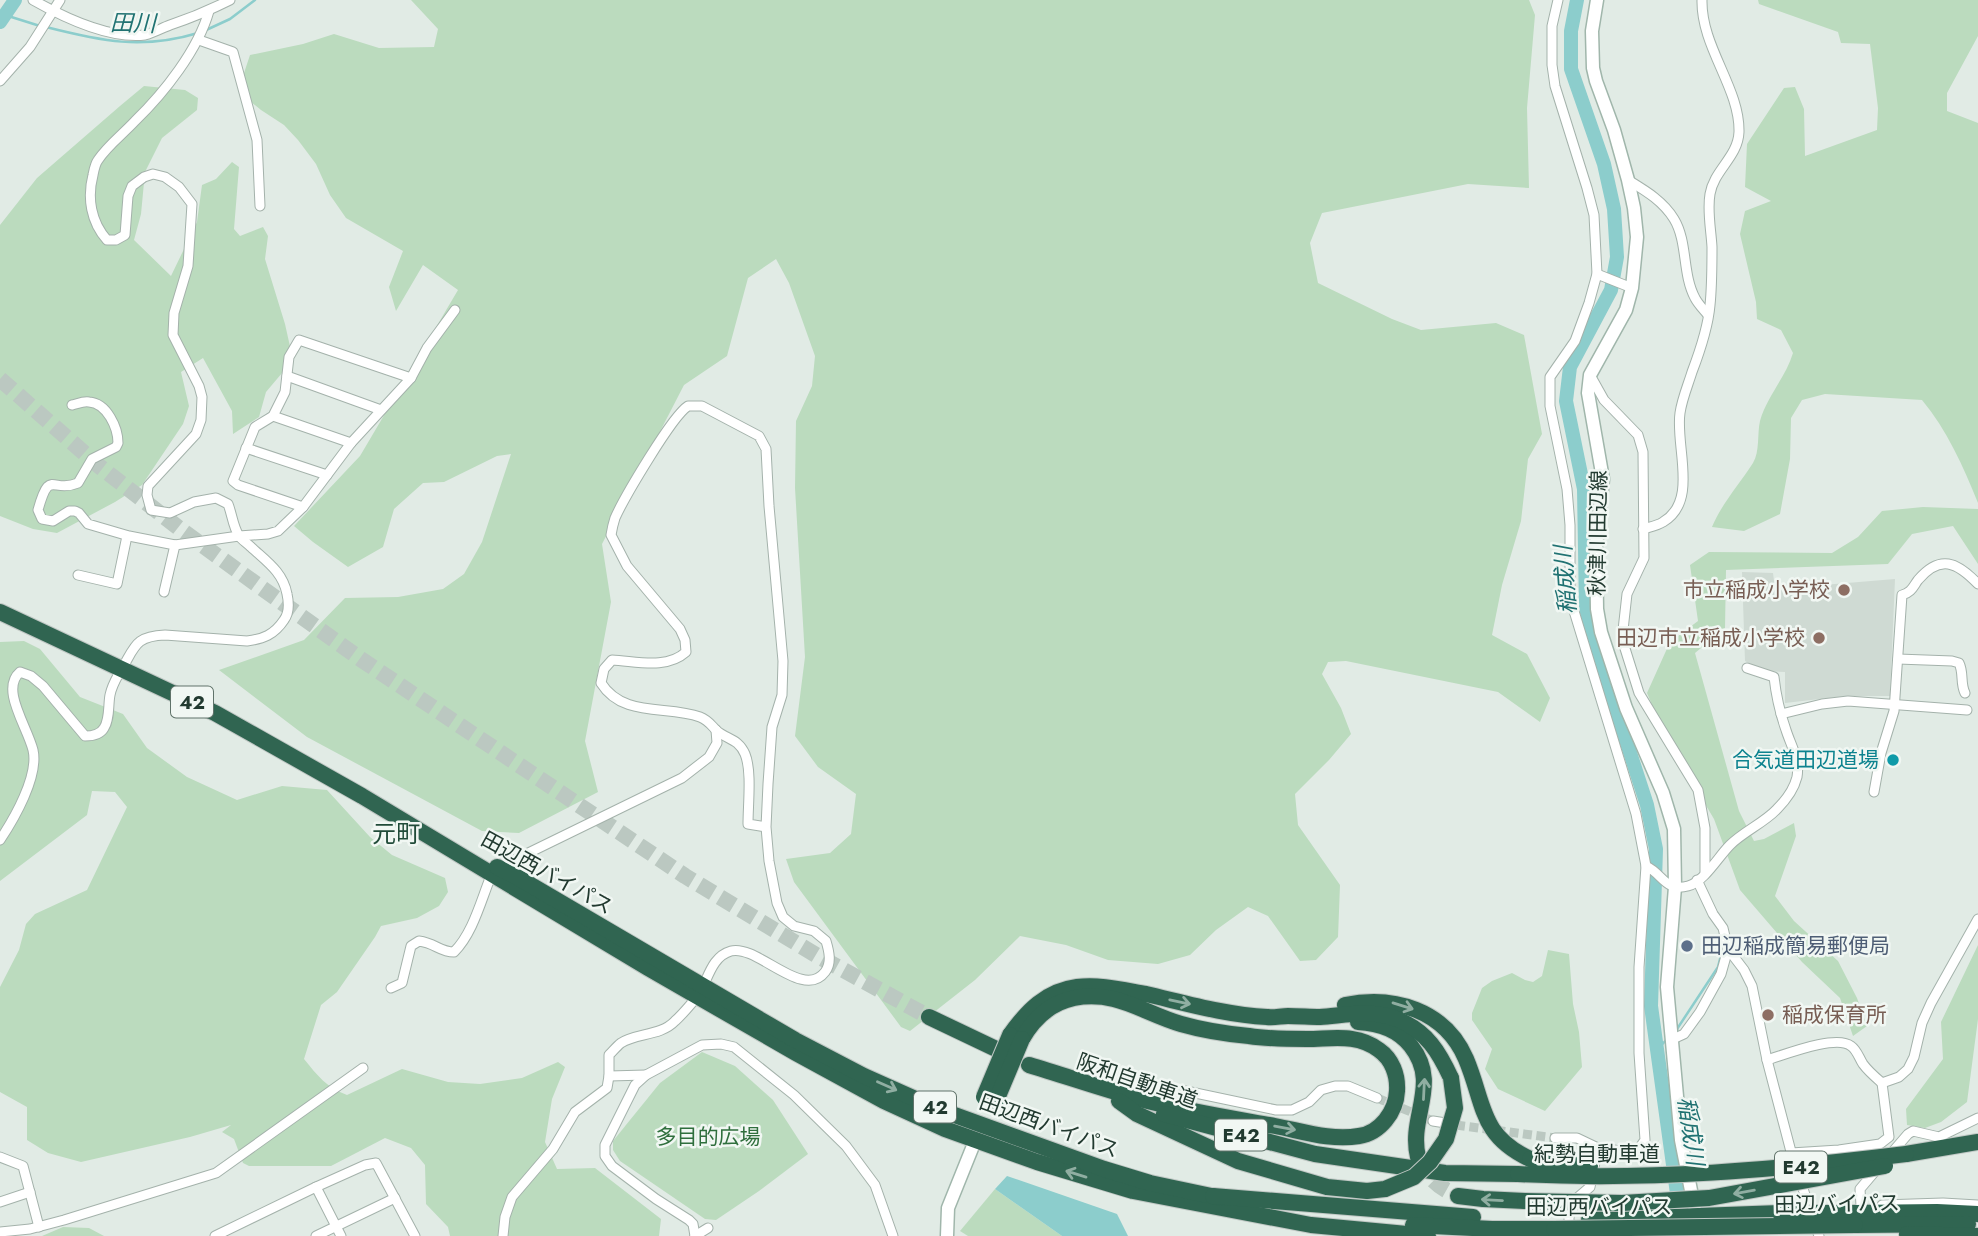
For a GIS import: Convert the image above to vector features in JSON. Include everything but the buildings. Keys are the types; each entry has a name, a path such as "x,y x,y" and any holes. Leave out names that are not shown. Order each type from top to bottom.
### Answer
{"highway":[{"name":"田辺西バイパス","path":"0,612 215,713 377,805 648,968 701,990 864,1076 938,1109 1104,1169 1150,1183 1211,1196 1478,1218 1559,1228 1698,1227"},
{"path":"975,1141 1022,1017 1038,1002 1059,991 1078,986 1103,986 1267,1017 1381,1014 1417,1029 1430,1040 1451,1078 1455,1108 1446,1139 1430,1162 1413,1177 1385,1189 1367,1191 1328,1187 1238,1161 1138,1114 1119,1101"},
{"name":"田辺西バイパス","path":"701,990 796,1053 884,1101 975,1141 1133,1191 1189,1203 1311,1225 1427,1236"},
{"path":"1016,1037 1040,1014 1055,1005 1073,998 1107,998 1129,1002 1180,1023 1250,1037 1338,1037 1361,1040 1378,1049 1390,1060 1398,1083 1395,1105 1384,1122 1360,1136 1335,1138 1153,1102 1029,1065"},
{"path":"1287,1016 1352,1003 1378,1001 1401,1004 1423,1013 1453,1035 1466,1059 1487,1118 1502,1142 1515,1152 1548,1164 1695,1173"},
{"path":"1156,1013 1255,1030 1350,1022 1374,1023 1393,1030 1408,1041 1424,1071 1425,1088 1416,1148 1420,1164"},
{"name":"阪和自動車道","path":"929,1017 1029,1065 1119,1101 1185,1121 1300,1151 1420,1164"},
{"path":"1458,1196 1525,1201 1622,1203 1709,1198 1978,1143"},
{"name":"紀勢自動車道","path":"1420,1164 1445,1173 1642,1176 1907,1158"},
{"name":"42","path":"1189,1203 1294,1230 1339,1236"},
{"name":"42","path":"1559,1228 1589,1220 1698,1227 1720,1217 1780,1213 1856,1220 1937,1212 1978,1214"},
{"name":"田辺バイパス","path":"1698,1227 1856,1220 1978,1224"},
{"name":"田辺バイパス","path":"1791,1236 1856,1220 1978,1236"}],"main road":[{"path":"1590,374 1626,310 1627,285 1637,237 1628,180 1614,130 1595,81 1592,31 1597,0"},
{"name":"秋津川田辺線","path":"1590,374 1588,393 1603,479 1596,547 1597,609 1601,632 1626,708 1663,793 1675,829 1667,987 1681,1139 1698,1227"},
{"path":"947,1236 948,1208 975,1141"}],"street":[{"path":"0,81 30,47 60,0"},
{"path":"36,2 97,29 124,34 146,34 208,15 230,0"},
{"path":"1555,1138 1577,1139 1598,1148 1629,1152 1638,1150 1645,1140 1639,1053 1639,967 1649,867 1636,814 1570,598 1567,489 1550,407 1550,377 1575,341 1601,275 1594,215 1555,86 1552,26 1558,0"},
{"path":"1643,529 1662,523 1676,511 1682,494 1680,413 1702,344 1708,315 1712,246 1710,195 1713,183 1737,145 1739,133 1732,97 1711,47 1702,0"},
{"path":"0,840 24,798 33,771 33,750 5,697 4,686 11,676 20,672 31,676 43,686 85,736 90,736 104,728 115,677 136,644 153,636 247,640 266,638 280,625 288,612 281,576 239,536 228,504 216,498 194,502 170,513 152,510 147,495 148,486 196,434 201,420 202,397 199,386 173,335 174,313 188,266 192,204 179,187 164,177 153,174 144,177 131,186 125,235 116,240 107,240 94,218 90,204 90,186 96,161 153,104 198,40 208,15"},
{"path":"198,40 233,52 257,140 260,206"},
{"path":"1628,180 1647,191 1664,206 1675,221 1695,299 1708,315"},
{"path":"1601,275 1627,285"},
{"path":"72,405 89,402 102,407 115,427 118,443 116,447 92,459 78,483 66,486 58,483 43,491 38,510 42,519 53,521 69,511 75,511 88,524 175,545 268,534 278,531 303,507 351,443 411,377 427,348 455,310"},
{"path":"303,507 233,481 255,427 273,416 285,392 289,356 299,340 411,377"},
{"path":"1590,374 1604,400 1638,435 1643,452 1644,558 1627,594 1622,639 1639,693 1698,790 1705,828 1705,874"},
{"path":"287,376 381,410"},
{"path":"503,1236 505,1217 512,1197 553,1149 575,1112 607,1088 610,1055 622,1042 658,1032 674,1024 701,990 713,965 722,956 733,950 746,951 794,977 805,980 818,978 825,972 829,962 826,941 814,931 794,926 783,917 773,882 766,827 772,727 782,695 783,661 766,449 759,436 702,407 688,405 678,414 639,476 615,518 611,535 627,566 680,629 686,652 669,662 612,660 604,669 601,683 611,695 624,703 651,710 702,717 716,730 737,741 745,755 748,776 748,824 766,827"},
{"path":"273,416 351,443"},
{"path":"246,448 327,475"},
{"path":"78,575 117,584 127,536"},
{"path":"164,592 175,545"},
{"path":"1874,792 1881,754 1895,705 1902,595 1908,593 1919,578 1933,566 1944,563 1966,572 1978,584"},
{"path":"1898,660 1959,663 1965,693"},
{"path":"1649,867 1672,886 1690,886 1705,874 1730,845 1775,811 1789,795 1796,778 1798,762 1781,714 1774,677 1747,668"},
{"path":"1781,714 1847,701 1967,710"},
{"path":"514,860 682,778 709,757 717,743 716,730"},
{"path":"1697,880 1713,914 1723,928 1728,949 1752,986 1767,1060 1791,1153 1819,1236"},
{"path":"391,988 402,983 411,946 419,941 432,943 445,952 454,952 459,947 466,937 489,881"},
{"path":"1882,1083 1899,1077 1908,1069 1931,1003 1978,919"},
{"path":"1672,1040 1684,1034 1700,1012 1721,974 1728,949"},
{"path":"1767,1060 1819,1045 1844,1043 1851,1045 1869,1072 1882,1083 1889,1137 1886,1141 1839,1150 1791,1153"},
{"path":"693,1224 695,1236 708,1228 693,1224 612,1166 606,1156 605,1145 635,1085 646,1075 702,1045 721,1044 734,1047 794,1095 846,1146 875,1185 893,1236"},
{"path":"0,1232 39,1227 216,1172 363,1068"},
{"path":"609,1076 646,1075"},
{"path":"1186,1091 1276,1110 1292,1110 1308,1102 1321,1090 1335,1086 1348,1086 1377,1098"},
{"path":"1856,1220 1860,1189 1908,1134 1913,1131 1939,1137 1978,1118"},
{"path":"1433,1121 1456,1125"},
{"path":"1559,1228 1576,1199 1590,1187 1598,1148"},
{"path":"0,1157 23,1166 39,1227"},
{"path":"215,1236 235,1231 316,1187 365,1165 376,1163 412,1235"},
{"path":"316,1187 341,1236"},
{"path":"0,1202 30,1192"},
{"path":"316,1236 395,1198"},
{"path":"1720,1217 1734,1208 1810,1208 1856,1220 1943,1203 1978,1205"}],"shaded area":[{"name":"田辺市立稲成小学校","path":"1742,572 1773,573 1775,589 1895,579 1890,696 1846,696 1785,703 1785,672 1764,671 1745,661"}],"green space":[{"path":"411,0 1529,0 1535,15 1527,108 1529,188 1468,184 1322,213 1310,243 1318,283 1392,319 1421,330 1496,323 1524,335 1542,434 1528,459 1521,521 1502,585 1492,635 1527,654 1550,698 1540,722 1498,692 1346,661 1328,662 1322,674 1341,708 1351,734 1295,794 1298,825 1340,885 1338,937 1316,960 1300,961 1268,916 1248,907 1216,930 1190,955 1158,964 1108,960 1066,945 1020,936 975,980 910,1031 901,1027 794,882 786,859 830,853 851,834 856,794 818,767 795,736 805,657 795,488 796,421 812,386 815,356 789,283 776,259 748,278 727,356 684,385 602,544 611,602 585,741 598,792 519,833 482,831 307,737 219,670 304,640 345,598 398,597 443,589 464,574 482,542 511,454 497,456 444,482 423,483 394,509 383,547 348,567 294,526 360,456 458,290 423,265 396,311 389,287 403,251 346,218 330,195 316,164 298,140 284,125 245,97 243,76 250,55 303,44 334,34 379,48 434,47 438,29"},
{"path":"1758,0 1978,0 1978,36 1947,93 1947,111 1978,123 1978,503 1954,449 1922,400 1825,394 1802,400 1791,418 1790,459 1780,514 1744,531 1712,527 1753,463 1763,412 1793,353 1781,330 1757,319 1756,302 1740,234 1745,211 1771,201 1745,187 1747,144 1784,88 1795,87 1804,109 1805,156 1877,130 1878,108 1870,44 1841,43 1838,32 1759,4"},
{"path":"144,86 185,90 198,98 197,110 162,138 145,172 141,214 134,240 171,276 197,222 202,185 216,179 232,162 239,167 234,229 240,236 263,227 268,236 265,259 293,360 266,392 259,417 233,434 232,411 203,358 181,372 189,406 183,424 142,485 57,533 33,529 0,516 0,225 37,178"},
{"path":"1923,507 1978,509 1978,564 1953,526 1912,534 1888,564 1726,570 1725,628 1695,653 1739,811 1754,841 1764,839 1794,823 1796,836 1775,896 1794,921 1838,961 1857,998 1867,1026 1853,1036 1840,998 1802,962 1740,890 1714,819 1665,736 1647,693 1670,642 1698,621 1690,565 1709,552 1832,553 1858,537 1882,511"},
{"path":"24,641 40,649 80,697 123,714 147,748 187,777 237,800 282,786 327,790 370,837 392,855 445,878 448,892 439,906 417,918 381,926 337,992 321,1005 304,1059 323,1080 347,1095 402,1069 448,1082 480,1084 522,1078 558,1062 565,1067 552,1099 545,1142 557,1169 595,1168 661,1219 659,1236 450,1236 448,1227 426,1204 425,1165 411,1148 385,1138 331,1166 249,1166 243,1163 234,1139 222,1132 231,1125 81,1162 48,1153 27,1140 27,1107 0,1092 0,987 19,950 26,924 35,914 87,890 127,807 115,792 92,791 87,815 0,881 0,642"},
{"path":"1978,945 1978,1019 1967,1102 1941,1122 1925,1128 1907,1125 1906,1109 1943,1059 1941,1022"},
{"path":"1548,950 1569,954 1582,1067 1545,1111 1498,1089 1485,1069 1492,1049 1472,1020 1472,1013 1482,988 1492,981 1512,973 1533,982 1542,976"},
{"name":"多目的広場","path":"702,1052 735,1066 773,1100 808,1154 716,1220 705,1219 620,1161 613,1150 613,1141 660,1083"},
{"path":"995,1189 1062,1236 968,1236 960,1231"},
{"path":"63,1227 89,1228 104,1236 42,1236"}],"water":[{"path":"1007,1176 1117,1214 1128,1236 1062,1236 995,1189"}],"waterway":[{"path":"0,22 15,0"},
{"name":"田川","path":"204,31 230,19 255,0"},
{"name":"稲成川","path":"1577,0 1571,31 1571,69 1604,164 1614,209 1617,257 1611,290 1570,367 1566,401 1584,489 1586,609 1647,805 1656,849 1651,1006 1679,1208"},
{"name":"田川","path":"5,15 40,26"},
{"name":"田川","path":"46,27 122,42 158,41 198,33"},
{"path":"1677,1029 1718,967 1722,951"},
{"path":"1657,1050 1667,1039"}],"tunnel":[{"path":"0,379 99,466 184,532 362,660 685,876 816,955 929,1017"},
{"path":"1377,1098 1433,1121"},
{"path":"1456,1125 1555,1138"},
{"path":"1420,1161 1436,1183 1458,1196"}],"place":[{"name":"市立稲成小学校","path":"1844,590"},
{"name":"田辺市立稲成小学校","path":"1819,638"},
{"name":"合気道田辺道場","path":"1893,760"},
{"name":"田辺稲成簡易郵便局","path":"1687,946"},
{"name":"稲成保育所","path":"1768,1015"}],"district":[{"name":"元町","path":"396,833"}]}
